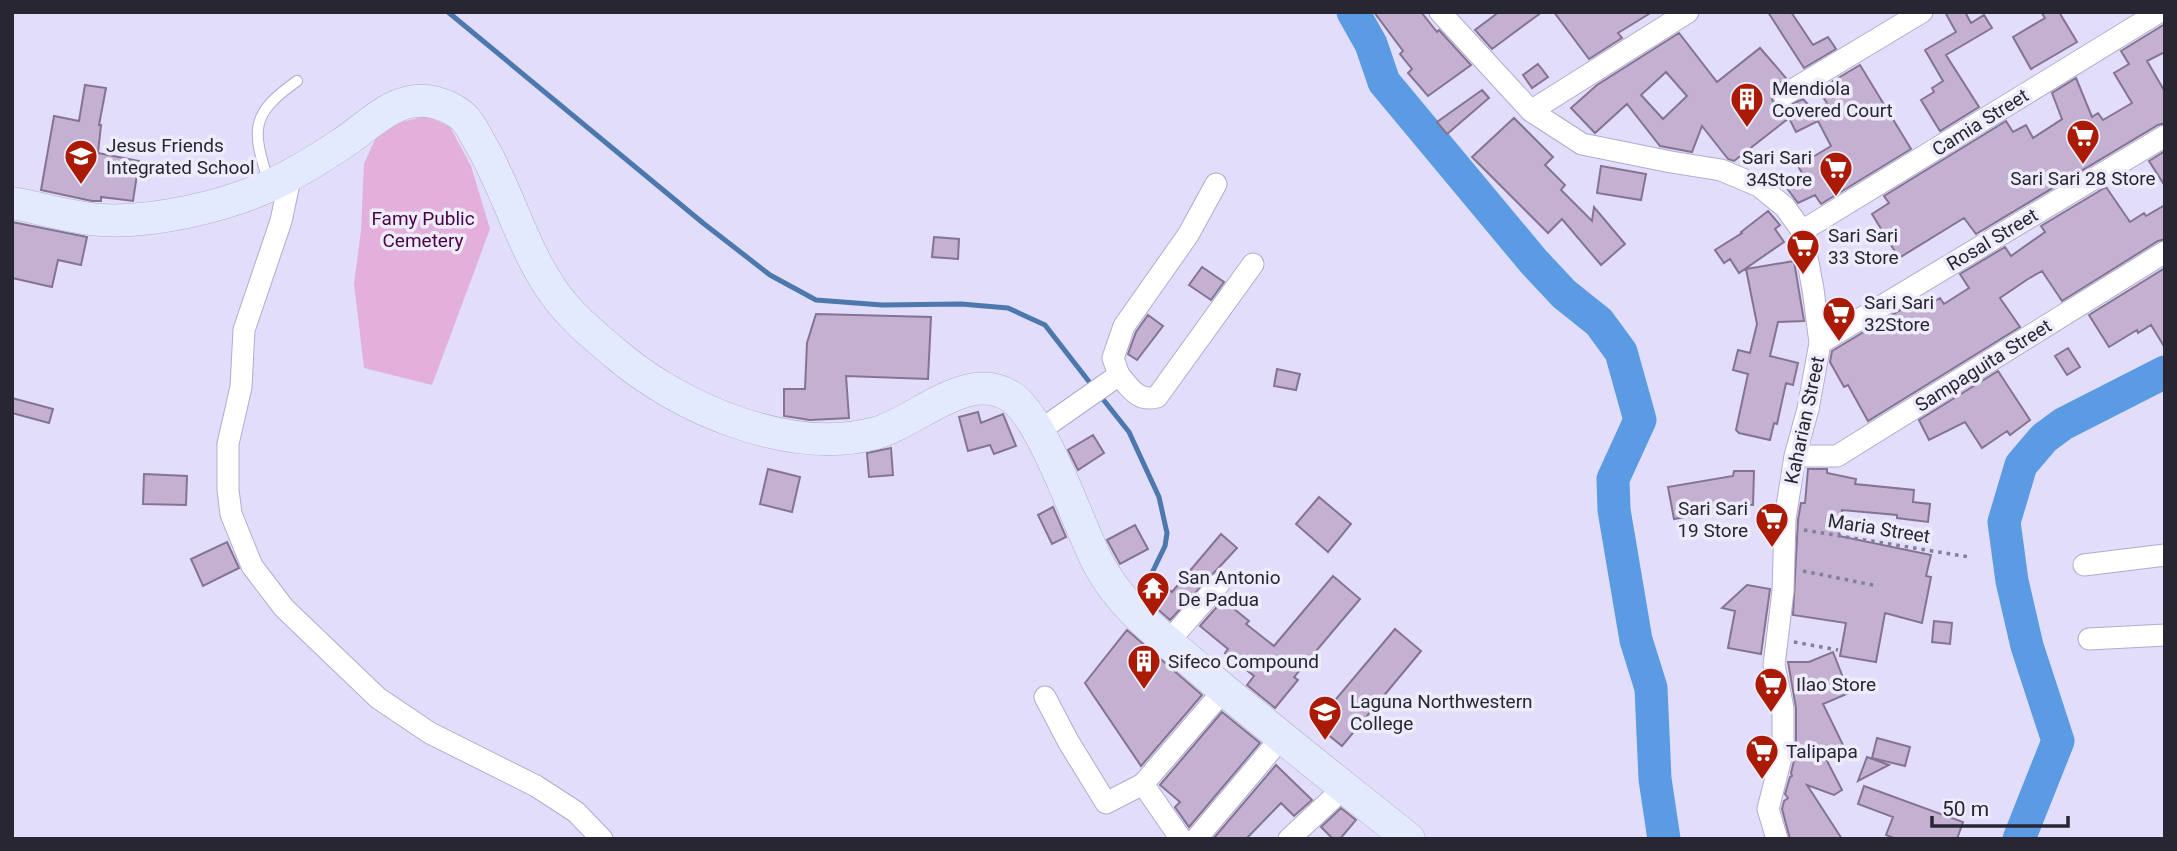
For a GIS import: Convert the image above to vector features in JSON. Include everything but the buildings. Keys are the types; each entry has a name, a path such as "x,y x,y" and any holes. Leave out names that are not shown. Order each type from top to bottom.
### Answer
{"main road":[{"path":"12,203 99,220 154,218 241,196 281,180 342,144 372,120 401,104 424,100 440,104 464,117 492,164 526,243 550,288 574,318 628,364 679,397 779,435 821,440 852,438 879,432 946,398 977,387 1013,397 1039,431 1099,566 1126,604 1224,690 1409,839"}],"street":[{"name":"Kaharian Street","path":"1440,12 1531,111 1582,144 1721,170 1759,186 1784,207 1802,231 1814,289 1820,342 1808,409 1795,456 1785,527 1779,639 1774,665 1783,708 1783,750 1768,809 1776,838"},
{"path":"1531,111 1688,12"},
{"path":"1784,95 1922,12"},
{"name":"Camia Street","path":"1802,231 2159,12"},
{"name":"Rosal Street","path":"1820,342 2165,136"},
{"path":"281,180 281,221 244,330 241,387 228,444 231,514 252,566 284,608 378,698 430,733 536,786 576,812 602,839"},
{"path":"1216,184 1188,235 1124,326 1113,358 1119,375 1136,396 1147,400 1157,397 1253,264"},
{"name":"Sampaguita Street","path":"1795,456 1837,456 2165,252"},
{"path":"1039,431 1119,375"},
{"path":"2084,565 2165,555"},
{"path":"1168,642 1219,584"},
{"path":"2089,639 2165,635"},
{"path":"1045,697 1106,803 1143,784 1224,690"},
{"path":"1196,839 1282,737"},
{"path":"1143,784 1181,839"},
{"path":"1289,839 1345,786"}],"lane":[{"path":"281,180 257,143 258,123 263,111 275,97 297,81"}],"path":[{"name":"Maria Street","path":"1785,527 1969,557"},
{"path":"1784,567 1878,586"},
{"path":"1779,639 1838,650"}],"green space":[{"name":"Famy Public Cemetery","path":"427,116 450,127 471,166 490,229 432,385 364,368 354,284 361,231 364,164 379,131"}],"waterway":[{"path":"448,12 703,223 770,275 816,300 882,305 961,304 1008,308 1045,325 1094,388"},
{"path":"1353,12 1371,44 1384,82 1534,262 1564,294 1599,322 1621,352 1640,420 1613,479 1614,510 1636,640 1651,688 1655,779 1664,839"},
{"path":"2019,839 2058,741 2027,646 2012,581 2004,522 2021,465 2044,438 2063,424 2165,372"},
{"path":"1102,398 1129,432 1159,497 1167,533 1165,546 1150,577"}],"place":[{"name":"Mendiola Covered Court","path":"1747,129"},
{"name":"Sari Sari 28 Store","path":"2083,166"},
{"name":"Jesus Friends Integrated School","path":"81,186"},
{"name":"Sari Sari 34Store","path":"1836,198"},
{"name":"Sari Sari 33 Store","path":"1803,276"},
{"name":"Sari Sari 32Store","path":"1839,343"},
{"name":"Sari Sari 19 Store","path":"1772,549"},
{"name":"San Antonio De Padua","path":"1153,618"},
{"name":"Sifeco Compound","path":"1144,691"},
{"name":"Ilao Store","path":"1771,714"},
{"name":"Laguna Northwestern College","path":"1325,742"},
{"name":"Talipapa","path":"1762,781"}]}
